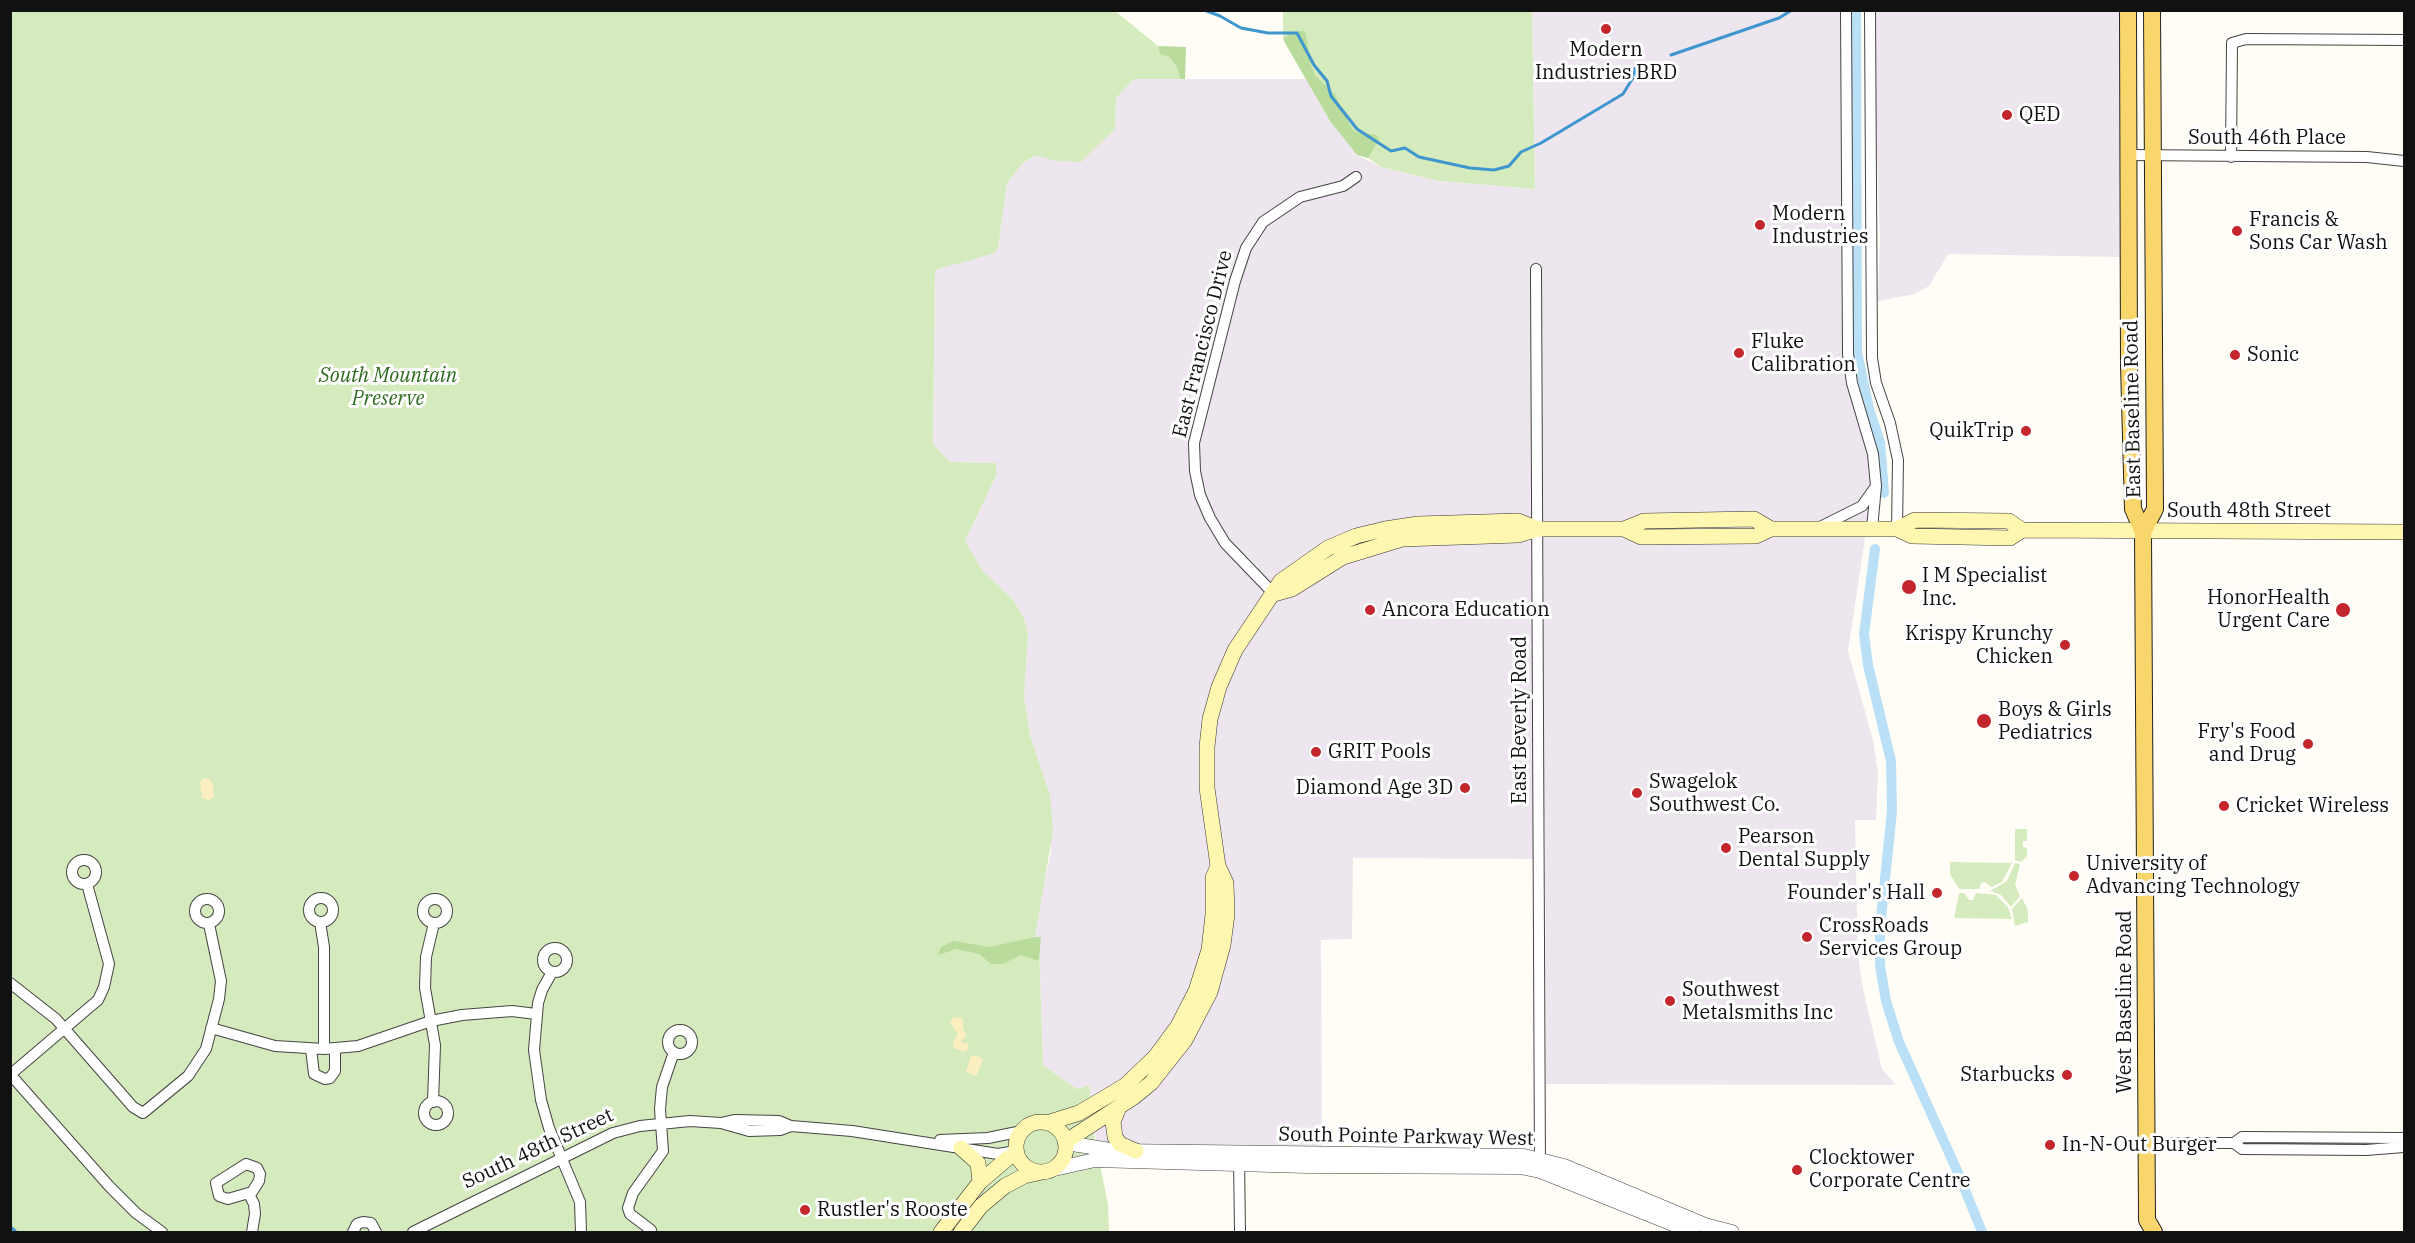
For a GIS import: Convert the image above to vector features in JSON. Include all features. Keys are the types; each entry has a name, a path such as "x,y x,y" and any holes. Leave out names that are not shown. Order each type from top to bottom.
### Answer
{"main road":[{"name":"East Baseline Road","path":"2128,10 2129,365 2133,509 2143,532"},
{"name":"East Baseline Road","path":"2143,532 2155,509 2151,155 2152,10"},
{"name":"South 48th Street","path":"1066,1142 1143,1090 1163,1069 1194,1025 1210,992 1223,945 1227,914 1226,883 1218,866 1207,788 1207,747 1211,712 1235,650 1281,581 1314,557 1356,536 1385,528 1418,524 1518,521 1538,528 1624,528 1644,521 1754,519 1771,528 1896,528 1915,520 2008,521 2022,530 2404,532"},
{"name":"West Baseline Road","path":"2143,532 2146,1228"},
{"name":"South 48th Street","path":"1047,1123 1079,1113 1126,1085 1156,1056 1173,1034 1196,991 1209,950 1213,915 1213,878 1218,866"},
{"path":"1119,1107 1113,1122 1115,1137 1120,1144 1136,1151"},
{"path":"961,1233 981,1206 1005,1186 1024,1176 1048,1170 1062,1160 1066,1142 1059,1130 1047,1123 1034,1124 1022,1131 1017,1153 1026,1167 1048,1170"},
{"path":"961,1148 978,1163 980,1182"},
{"path":"941,1233 980,1182 999,1164 1017,1153"}],"street":[{"path":"1846,10 1848,354 1852,383 1873,454 1876,486 1872,528"},
{"path":"1870,10 1872,358 1876,383 1890,423 1898,460 1896,528"},
{"path":"2232,157 2232,43 2246,39 2404,40"},
{"name":"South 46th Place","path":"2130,155 2367,157 2404,160"},
{"name":"East Francisco Drive","path":"1274,594 1225,543 1210,518 1200,495 1194,471 1194,443 1235,281 1246,248 1263,222 1300,197 1343,186 1356,177"},
{"name":"East Beverly Road","path":"1536,269 1540,1165"},
{"path":"1816,528 1862,506 1876,486"},
{"path":"87,884 88,895 108,964 108,975 98,1000 11,1074 109,1186 136,1213 162,1233"},
{"path":"311,1049 314,1074 325,1079 330,1078 335,1071 329,1049 324,947 320,922"},
{"path":"433,1102 435,1045 425,988 426,957 434,923"},
{"path":"10,983 35,1000 133,1107 142,1113 198,1065 211,1028 221,981 209,924"},
{"path":"552,972 542,990 536,1014 534,1050 540,1091 549,1128 580,1202 581,1233"},
{"path":"211,1028 275,1046 329,1049 358,1046 431,1021 487,1011 536,1014"},
{"path":"651,1230 630,1214 628,1208 633,1193 663,1151 662,1087 674,1052"},
{"name":"South 48th Street","path":"413,1233 612,1134 661,1123 690,1121 721,1123 749,1119 779,1121 791,1126 917,1140 998,1154 1017,1153"},
{"name":"South 48th Street","path":"917,1140 988,1138 1022,1131"},
{"path":"2147,1143 2234,1143 2242,1137 2404,1138"},
{"path":"2298,1137 2320,1149 2336,1144 2351,1143 2358,1137"},
{"name":"South Pointe Parkway West","path":"1066,1142 1108,1151 1239,1159"},
{"path":"2234,1143 2242,1149 2404,1147"},
{"path":"1239,1159 1240,1233"},
{"name":"South Pointe Parkway West","path":"1048,1170 1095,1160 1239,1159 1520,1167 1540,1165 1732,1233"},
{"name":"South Pointe Parkway West","path":"1540,1165 1693,1233"},
{"path":"249,1194 254,1204 255,1214 252,1233"},
{"path":"353,1233 357,1224 363,1222 371,1223 376,1233"}],"shaded area":[{"path":"1532,11 1842,11 1844,345 1872,458 1873,485 1848,651 1873,740 1878,773 1876,820 1855,820 1858,955 1863,989 1882,1069 1896,1085 1546,1084 1545,819 1538,819 1538,859 1353,858 1352,939 1321,940 1322,1147 1098,1156 1089,1085 1077,1089 1043,1065 1039,945 1041,938 1035,937 1051,853 1050,795 1030,735 1024,696 1028,635 1024,618 1013,600 982,570 965,541 996,476 996,463 950,462 933,444 935,269 995,253 998,248 1007,183 1023,163 1036,155 1081,162 1115,129 1116,98 1134,79 1306,79 1330,121 1357,155 1381,167 1439,181 1535,189"},
{"path":"1872,11 2119,11 2122,257 1948,254 1929,286 1915,294 1878,301 1880,239"}],"green space":[{"name":"South Mountain Preserve","path":"1114,10 1158,46 1161,54 1169,57 1177,67 1180,79 1134,79 1116,98 1115,129 1081,162 1056,161 1036,155 1023,163 1007,183 998,248 995,253 935,270 933,444 950,462 996,463 996,476 965,541 982,570 1013,600 1024,618 1028,635 1024,696 1030,735 1050,795 1053,831 1035,937 1025,940 1039,945 1043,1065 1077,1089 1089,1085 1095,1140 1108,1204 1109,1232 11,1232 10,11"},
{"path":"1283,11 1532,11 1535,189 1439,181 1381,167 1368,158 1357,150 1292,35 1283,38"},
{"path":"1298,31 1304,31 1306,35 1315,75 1335,95 1351,127 1355,132 1377,135 1379,140 1368,158 1357,155 1330,121 1285,43 1283,38"},
{"path":"1158,46 1186,47 1185,79 1180,79 1177,67 1169,57 1160,54"},
{"path":"2015,829 2027,829 2027,841 2023,841 2023,847 2027,848 2027,856 2021,862 2015,860"},
{"path":"1950,862 2012,863 2002,882 1991,887 1985,882 1981,883 1979,889 1959,889 1950,874"},
{"path":"2015,863 2020,864 2015,885 2020,896 2011,907 2001,895 1990,891 2007,881"},
{"path":"1959,893 1964,893 1969,900 1973,900 1976,893 1996,895 2008,907 2012,919 1954,918"},
{"path":"2022,898 2028,910 2028,922 2015,926 2012,909"},
{"path":"1041,937 1039,961 1021,955 1003,964 991,964 979,954 956,949 938,955 941,947 953,941 990,947"}],"sand":[{"path":"204,778 210,779 213,785 214,797 209,800 202,798 200,782"},
{"path":"959,1017 963,1020 963,1029 967,1035 961,1042 968,1044 969,1048 964,1052 954,1048 953,1042 958,1034 950,1023 953,1018"},
{"path":"971,1056 979,1056 983,1060 976,1076 966,1072"}],"waterway":[{"path":"1204,10 1241,28 1268,33 1297,33 1314,65 1327,81 1331,96 1357,129 1391,151 1405,148 1419,157 1470,168 1494,170 1509,166 1521,152 1541,143 1623,94 1634,76 1635,68 1647,70"},
{"path":"1671,55 1779,18 1792,10"},
{"path":"1856,10 1857,352 1869,409 1880,442 1884,493"},
{"path":"1875,549 1864,634 1868,665 1891,761 1892,811 1880,928 1880,966 1886,1001 1899,1042 1982,1232"},
{"path":"10,1226 16,1232"}],"place":[{"name":"Modern Industries BRD","path":"1606,29"},
{"name":"QED","path":"2007,115"},
{"name":"Modern Industries","path":"1760,225"},
{"name":"Francis & Sons Car Wash","path":"2237,231"},
{"name":"Fluke Calibration","path":"1739,353"},
{"name":"Sonic","path":"2235,355"},
{"name":"QuikTrip","path":"2026,431"},
{"name":"I M Specialist Inc.","path":"1909,587"},
{"name":"Ancora Education","path":"1370,610"},
{"name":"HonorHealth Urgent Care","path":"2343,610"},
{"name":"Krispy Krunchy Chicken","path":"2065,645"},
{"name":"Boys & Girls Pediatrics","path":"1984,721"},
{"name":"Fry's Food and Drug","path":"2308,744"},
{"name":"GRIT Pools","path":"1316,752"},
{"name":"Diamond Age 3D","path":"1465,788"},
{"name":"Swagelok Southwest Co.","path":"1637,793"},
{"name":"Cricket Wireless","path":"2224,806"},
{"name":"Pearson Dental Supply","path":"1726,848"},
{"name":"University of Advancing Technology","path":"2074,876"},
{"name":"Founder's Hall","path":"1937,893"},
{"name":"CrossRoads Services Group","path":"1807,937"},
{"name":"Southwest Metalsmiths Inc","path":"1670,1001"},
{"name":"Starbucks","path":"2067,1075"},
{"name":"In-N-Out Burger","path":"2050,1145"},
{"name":"Clocktower Corporate Centre","path":"1797,1170"},
{"name":"Rustler's Rooste","path":"805,1210"}]}
